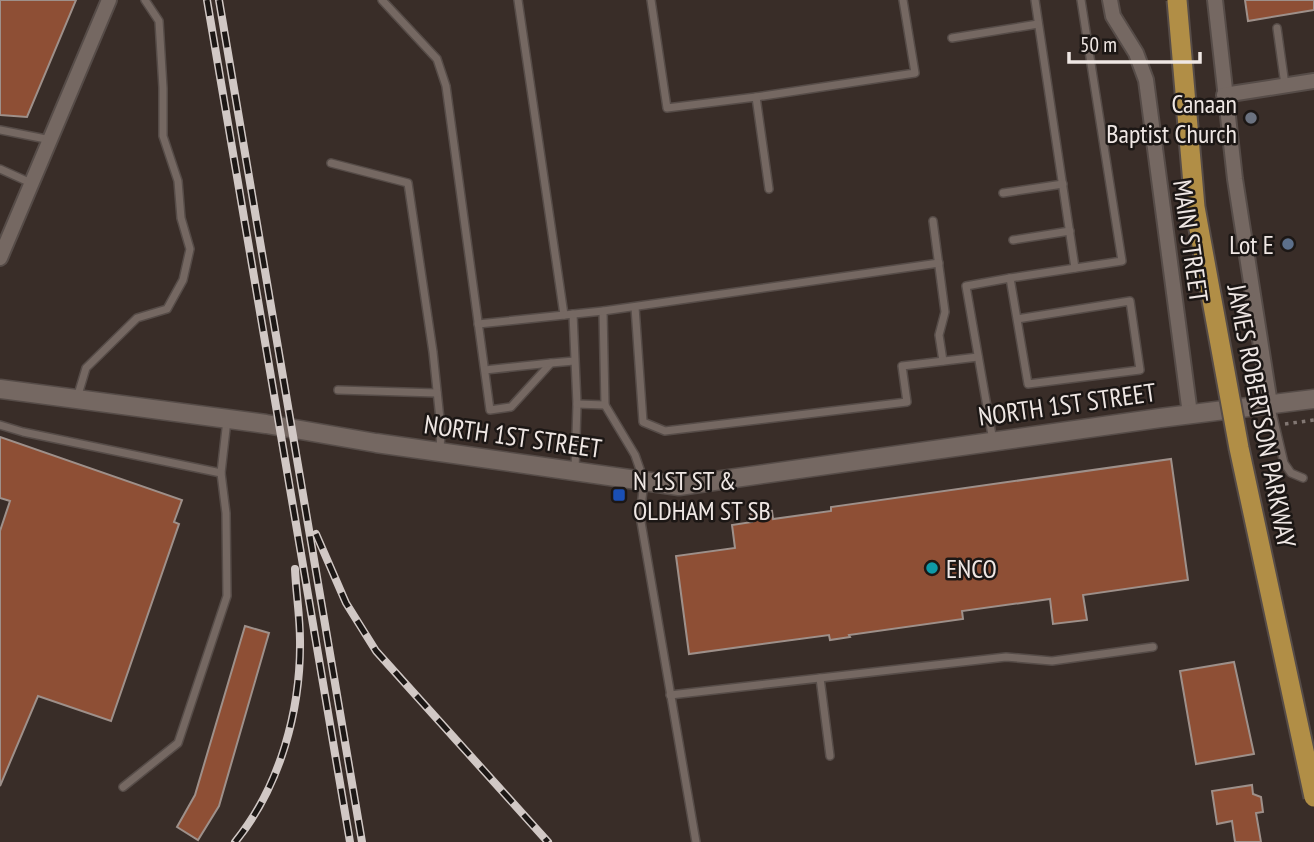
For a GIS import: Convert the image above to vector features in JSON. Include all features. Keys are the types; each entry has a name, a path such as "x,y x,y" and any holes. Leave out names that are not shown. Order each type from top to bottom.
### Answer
{"main road":[{"name":"JAMES ROBERTSON PARKWAY","path":"1177,0 1195,207 1239,448 1314,797"}],"street":[{"path":"0,258 109,0"},
{"name":"MAIN STREET","path":"1110,0 1113,16 1136,53 1146,80 1190,414"},
{"name":"MAIN STREET","path":"1215,0 1224,95 1251,291 1270,404"},
{"path":"1224,95 1314,81"},
{"name":"NORTH 1ST STREET","path":"0,389 228,419 679,485 1314,399"}],"lane":[{"path":"76,399 86,368 137,318 167,309 183,280 190,250 181,218 178,181 163,136 159,21 145,0"},
{"path":"384,0 437,59 446,86 490,410 511,407 551,363"},
{"path":"518,0 564,315"},
{"path":"651,0 667,108 915,73 903,0"},
{"path":"1035,0 1075,268"},
{"path":"993,441 966,286 1122,261 1081,0"},
{"path":"952,37 1038,24"},
{"path":"1277,28 1285,85"},
{"path":"757,97 769,188"},
{"path":"0,130 51,140"},
{"path":"331,163 408,183 437,393 441,429 440,452"},
{"path":"0,169 31,183"},
{"path":"1003,193 1063,184"},
{"path":"933,221 946,312 939,335 943,361"},
{"path":"1013,240 1070,231"},
{"path":"478,324 635,307 939,263"},
{"path":"1010,278 1028,384 1140,370 1130,301 1017,319"},
{"path":"635,307 643,422 665,431 907,402 902,366 978,357"},
{"path":"603,311 605,405 635,456 644,481 640,516 696,842"},
{"path":"573,314 577,404 575,471"},
{"path":"485,370 574,361"},
{"path":"338,390 437,393"},
{"path":"577,404 605,405"},
{"path":"1270,404 1284,463 1292,473 1303,478"},
{"path":"124,787 178,743 227,596 226,513 221,473 228,419"},
{"path":"0,425 221,473"},
{"path":"670,695 1006,657 1052,661 1153,647"},
{"path":"820,678 830,756"}],"building":[{"path":"0,0 76,0 27,117 0,115"},
{"path":"1245,0 1314,0 1314,10 1248,21"},
{"path":"0,437 182,500 174,522 179,524 111,721 38,696 0,786 0,531 10,501 0,498"},
{"name":"ENCO","path":"1171,459 1188,580 1083,595 1087,620 1053,624 1050,599 962,611 963,619 849,635 850,637 830,640 829,635 689,654 676,556 735,548 732,525 752,522 750,514 772,511 773,519 831,511 831,507"},
{"path":"245,626 269,633 219,806 198,840 177,827 195,795"},
{"path":"1234,662 1254,754 1196,764 1180,671"},
{"path":"1252,785 1253,794 1261,797 1263,812 1256,813 1261,842 1235,842 1232,821 1217,824 1212,791"}],"railway":[{"path":"207,0 350,842"},
{"path":"219,0 362,842"},
{"path":"316,534 346,603 376,651 548,842"},
{"path":"235,842 251,820 276,772 292,720 297,693 300,640 295,569"}],"place":[{"name":"Canaan Baptist Church","path":"1251,118"},
{"name":"Lot E","path":"1288,244"},
{"name":"N 1ST ST & OLDHAM ST SB","path":"619,495"},
{"name":"ENCO","path":"932,568"}]}
